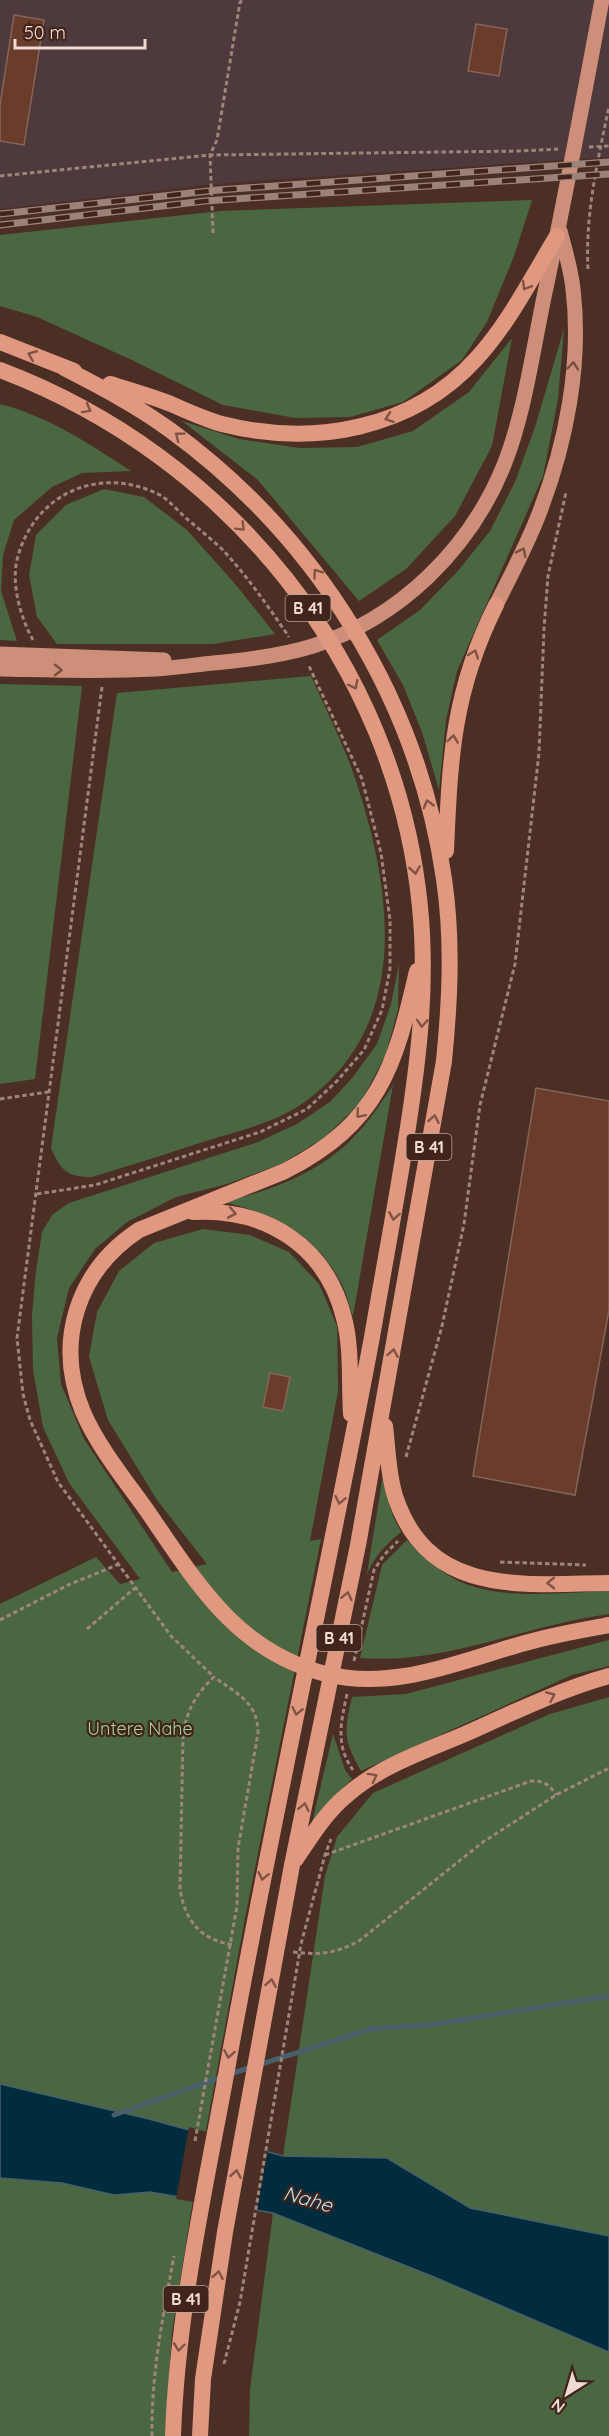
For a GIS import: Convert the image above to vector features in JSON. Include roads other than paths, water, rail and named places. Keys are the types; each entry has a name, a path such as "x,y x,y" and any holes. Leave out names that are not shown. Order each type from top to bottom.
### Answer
{"highway":[{"name":"B 41","path":"0,342 64,368 219,423 245,429 299,434 368,425 411,410 435,395 465,371 492,341 558,231"},
{"name":"B 41","path":"64,368 136,407 201,453 260,506 312,567 360,639 406,734 429,807 444,882 450,944 450,1005 444,1061 358,1545 292,1865 225,2232 203,2379 200,2436"},
{"name":"B 41","path":"0,370 69,399 128,433 197,485 253,538 303,600 346,669 364,706 391,773 414,862 423,944 424,991 419,1062 396,1202 352,1442 251,1935 198,2227 179,2352 172,2436"},
{"name":"B 41","path":"0,379 35,383"},
{"path":"444,882 452,745 458,706 474,653 496,605"},
{"path":"155,1222 295,1166 324,1149 358,1118 373,1099 395,1057 403,1034 423,944"},
{"path":"155,1222 193,1212 232,1213 269,1224 286,1234 314,1258 333,1287 345,1320 352,1442"},
{"name":"B 41","path":"155,1222 125,1239 112,1250 82,1292 73,1326 71,1352 73,1378 90,1426 203,1592 230,1622 268,1651 309,1669 345,1678 382,1680 430,1671 525,1643 609,1625"},
{"name":"B 41","path":"383,1410 396,1499 411,1530 441,1560 469,1575 502,1583 609,1582"},
{"name":"B 41","path":"292,1865 331,1810 345,1796 371,1778 401,1762 560,1692 609,1676"}],"main road":[{"path":"496,605 528,540 548,488 564,429 570,396 575,334 573,289 558,231 602,0"},
{"name":"B 41","path":"0,669 157,669 267,657 336,638 387,610 424,581 470,529 494,486 513,438 558,231"},
{"name":"B 41","path":"0,654 215,663"}],"water":[{"name":"Nahe","path":"0,2084 149,2119 283,2156 387,2158 470,2208 609,2236 609,2352 434,2277 273,2213 150,2192 114,2195 62,2183 0,2178"}],"waterway":[{"path":"230,2074 371,2029 429,2025 609,1996"},
{"path":"114,2115 221,2077"}],"railway":[{"path":"0,214 218,190 609,162"},
{"path":"0,225 205,201 609,174"}],"park label":[{"name":"Untere Nahe","path":"140,1729"}]}
